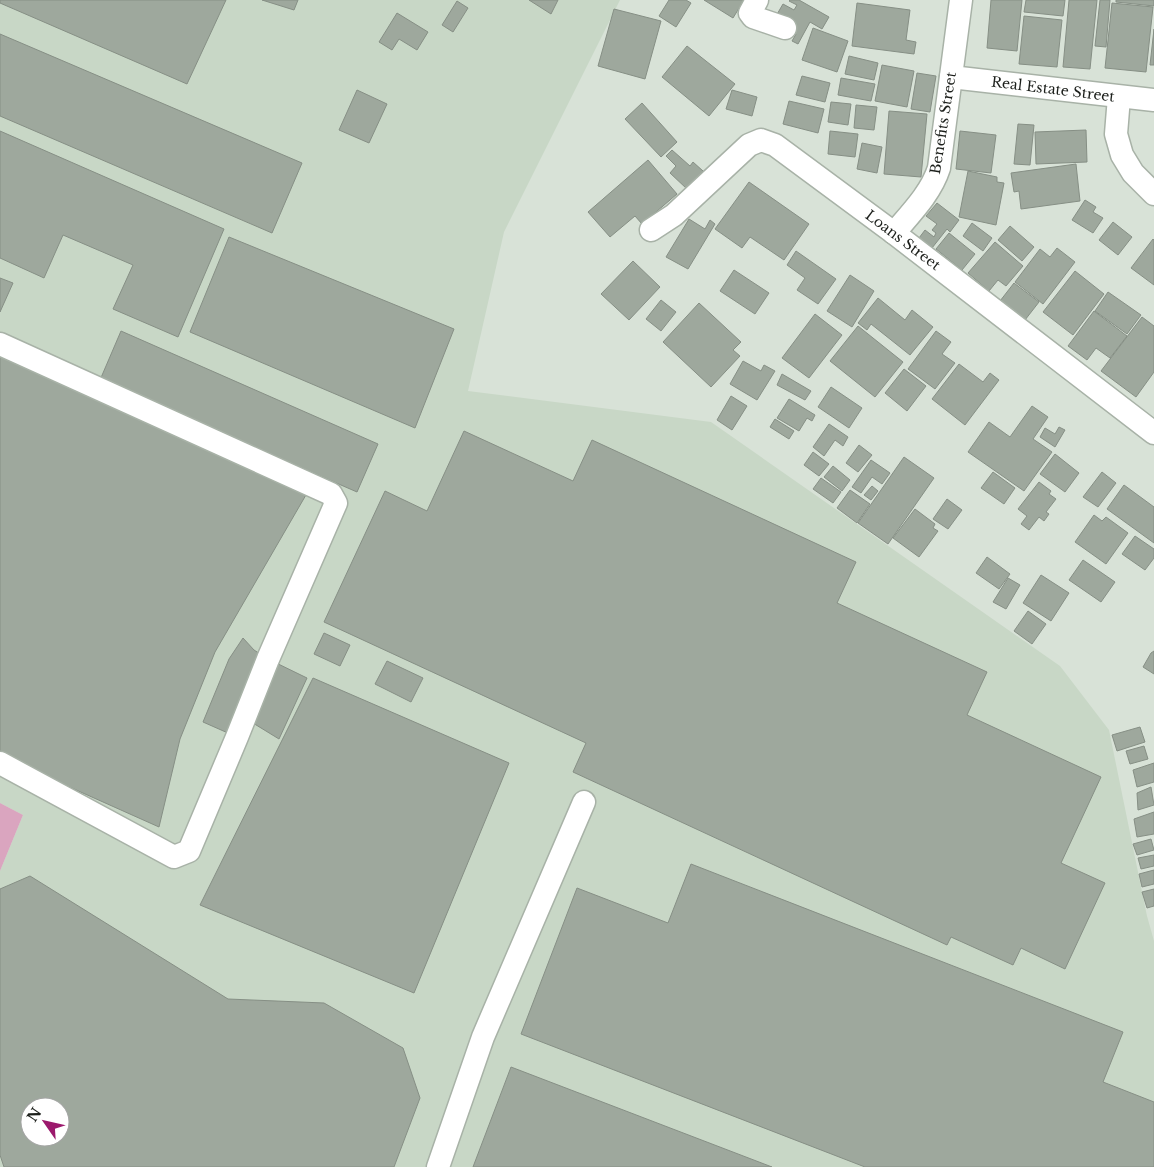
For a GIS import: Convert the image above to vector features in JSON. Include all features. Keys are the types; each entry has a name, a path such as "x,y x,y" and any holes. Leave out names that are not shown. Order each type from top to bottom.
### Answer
{"street":[{"path":"758,0 750,13 753,16 785,28"},
{"name":"Benefits Street","path":"894,233 926,194 939,168 961,0"},
{"name":"Real Estate Street","path":"951,77 1154,100"},
{"path":"1119,96 1116,134 1122,155 1133,173 1154,194"},
{"name":"Loans Street","path":"651,230 674,215 749,145 761,140 775,145 894,233 1154,434"},
{"path":"0,344 331,494 336,503 268,659 189,851 174,857 0,763"},
{"path":"438,1167 483,1037 584,802"}],"shaded area":[{"path":"0,0 620,0 504,232 468,391 711,422 1060,666 1109,730 1147,916 1154,941 1154,1167 0,1167 0,871 23,815 0,803"},
{"path":"0,803 23,815 0,871"}],"building":[{"path":"0,0 226,0 187,84 0,3"},
{"path":"262,0 298,0 294,10"},
{"path":"529,0 558,0 551,14"},
{"path":"669,0 686,0 691,3 676,27 659,16"},
{"path":"704,0 744,0 733,18"},
{"path":"790,0 799,0 829,17 822,29 810,22 798,44 792,41 796,34 782,27 776,16 783,4 794,10 797,5"},
{"path":"991,0 1022,0 1017,51 987,48"},
{"path":"1026,0 1065,0 1063,16 1024,12"},
{"path":"1069,0 1097,0 1090,69 1063,67"},
{"path":"1100,0 1110,0 1106,47 1095,46"},
{"path":"1116,0 1154,0 1154,6 1116,2"},
{"path":"457,1 468,8 453,32 442,25"},
{"path":"857,3 910,10 906,40 916,42 914,54 852,46"},
{"path":"1112,3 1153,7 1146,72 1105,68"},
{"path":"614,9 661,21 645,79 598,66"},
{"path":"397,13 428,32 417,50 399,39 392,50 379,42"},
{"path":"1024,16 1062,20 1057,67 1019,64"},
{"path":"813,28 848,41 837,72 802,60"},
{"path":"1154,29 1154,65 1150,65"},
{"path":"0,34 302,163 272,233 0,116"},
{"path":"687,46 735,84 709,116 662,77"},
{"path":"849,56 878,63 874,80 845,74"},
{"path":"882,65 914,71 907,107 875,101"},
{"path":"917,73 936,76 930,112 911,109"},
{"path":"802,76 830,83 825,102 796,95"},
{"path":"841,78 875,84 871,101 838,95"},
{"path":"357,90 387,104 369,143 339,130"},
{"path":"732,90 757,97 752,116 726,109"},
{"path":"789,101 824,109 818,133 783,124"},
{"path":"831,102 851,104 848,125 828,122"},
{"path":"642,103 677,142 661,157 625,119"},
{"path":"856,105 877,107 874,130 854,128"},
{"path":"889,111 927,114 921,177 884,174"},
{"path":"1018,124 1034,125 1030,165 1014,164"},
{"path":"1086,130 1087,162 1036,164 1035,132"},
{"path":"0,131 224,229 178,337 113,309 133,265 63,235 44,278 0,258"},
{"path":"830,131 858,134 855,157 828,154"},
{"path":"960,131 996,135 991,173 956,169"},
{"path":"862,143 882,147 877,173 857,169"},
{"path":"672,150 690,166 693,162 703,171 687,189 670,173 676,166 666,156"},
{"path":"648,160 677,194 642,224 635,216 610,237 588,212"},
{"path":"1076,164 1080,201 1021,209 1019,191 1014,192 1011,173"},
{"path":"968,171 997,177 997,182 1004,183 996,225 959,217"},
{"path":"749,182 809,224 784,260 750,237 742,248 715,229"},
{"path":"1085,200 1096,207 1093,212 1103,218 1093,233 1072,220"},
{"path":"937,203 959,220 950,232 947,229 932,248 919,238 925,230 934,237 936,233 932,230 937,224 926,216"},
{"path":"689,219 705,229 710,220 715,224 688,269 666,257"},
{"path":"1113,222 1132,237 1118,255 1099,240"},
{"path":"972,223 992,238 983,251 963,236"},
{"path":"1010,226 1034,247 1022,261 998,240"},
{"path":"949,233 975,254 962,270 936,249"},
{"path":"229,237 454,329 415,428 190,332"},
{"path":"1154,240 1154,285 1131,268"},
{"path":"995,242 1023,266 1006,286 998,280 989,291 968,273"},
{"path":"1057,248 1075,262 1043,304 1015,282 1040,249 1050,257"},
{"path":"796,251 836,279 818,304 797,290 805,278 787,265"},
{"path":"633,261 660,287 629,320 601,294"},
{"path":"734,270 769,293 755,314 720,291"},
{"path":"1075,271 1104,294 1073,335 1043,312"},
{"path":"850,275 874,291 852,327 827,311"},
{"path":"0,278 13,283 0,312"},
{"path":"1014,283 1039,302 1025,320 1000,301"},
{"path":"1108,292 1141,315 1127,334 1095,311"},
{"path":"878,298 905,320 912,310 933,327 910,355 871,324 867,330 858,323"},
{"path":"661,300 676,312 661,331 646,319"},
{"path":"699,303 741,342 733,350 740,356 711,387 663,342"},
{"path":"1094,311 1127,336 1110,358 1096,348 1087,360 1068,346"},
{"path":"815,314 842,335 809,378 782,358"},
{"path":"1142,317 1154,326 1154,372 1136,397 1101,371"},
{"path":"858,326 903,362 875,397 830,361"},
{"path":"121,331 378,444 357,492 100,380"},
{"path":"936,331 951,342 942,354 955,363 935,389 908,369"},
{"path":"0,351 310,488 215,652 180,739 159,827 0,756"},
{"path":"743,361 761,371 764,365 775,371 757,400 730,384"},
{"path":"959,364 983,382 990,373 999,380 965,425 932,399"},
{"path":"904,369 926,386 907,411 885,393"},
{"path":"782,374 811,391 805,400 777,385"},
{"path":"831,387 862,408 849,428 818,407"},
{"path":"731,396 747,406 732,430 717,420"},
{"path":"789,399 815,415 812,421 807,418 799,431 777,418"},
{"path":"1032,406 1048,417 1033,439 1052,452 1024,491 968,452 989,422 1010,437"},
{"path":"775,419 794,431 789,439 770,427"},
{"path":"829,424 848,437 843,446 835,440 824,456 813,447"},
{"path":"1059,427 1065,430 1055,447 1040,437 1045,428 1055,434"},
{"path":"464,431 573,481 592,440 856,562 837,603 987,672 967,715 1101,777 1061,863 1105,883 1065,969 1021,948 1013,965 951,937 947,945 573,772 586,743 324,622 385,491 427,511"},
{"path":"859,445 872,455 858,472 846,463"},
{"path":"813,452 829,464 819,476 804,465"},
{"path":"1055,454 1079,473 1065,492 1040,474"},
{"path":"904,457 934,478 888,544 858,523"},
{"path":"871,460 890,473 882,484 872,477 861,493 852,487"},
{"path":"833,466 850,480 842,491 824,477"},
{"path":"993,472 1015,488 1004,504 981,488"},
{"path":"1102,472 1116,483 1098,507 1083,497"},
{"path":"821,478 841,492 833,503 813,489"},
{"path":"1039,482 1051,491 1049,494 1056,499 1046,512 1049,514 1044,521 1039,517 1029,530 1021,524 1027,516 1018,509"},
{"path":"1124,485 1154,507 1154,543 1107,509"},
{"path":"872,486 878,491 871,500 864,495"},
{"path":"850,490 870,504 857,523 837,508"},
{"path":"947,499 962,510 948,529 933,519"},
{"path":"915,509 935,524 933,528 938,531 919,557 893,538"},
{"path":"1094,515 1102,521 1106,517 1128,533 1106,564 1075,542"},
{"path":"1135,536 1154,549 1154,558 1145,570 1122,554"},
{"path":"987,557 1010,574 999,589 976,573"},
{"path":"1083,560 1115,582 1101,602 1069,580"},
{"path":"1041,575 1069,593 1051,621 1023,603"},
{"path":"1008,578 1020,585 1006,609 993,602"},
{"path":"1028,611 1046,624 1032,644 1014,631"},
{"path":"324,633 350,645 340,666 314,654"},
{"path":"243,638 254,650 268,659 307,678 279,739 248,720 237,737 203,722 229,659"},
{"path":"1154,651 1154,674 1143,667"},
{"path":"387,661 423,678 411,702 375,684"},
{"path":"313,678 509,763 414,993 200,905"},
{"path":"1140,727 1145,742 1117,751 1112,735"},
{"path":"1144,746 1148,759 1130,764 1126,751"},
{"path":"1154,763 1154,782 1137,787 1133,770"},
{"path":"1151,787 1154,805 1138,810 1137,793"},
{"path":"1154,812 1154,834 1137,837 1134,819"},
{"path":"1151,839 1154,850 1137,855 1133,844"},
{"path":"1154,855 1154,866 1141,869 1138,858"},
{"path":"691,864 1123,1032 1103,1082 1154,1102 1154,1167 865,1167 521,1034 577,888 668,923"},
{"path":"1154,870 1154,884 1142,887 1139,874"},
{"path":"30,876 228,999 324,1003 403,1048 420,1098 394,1167 4,1167 0,1155 0,889"},
{"path":"1154,889 1154,906 1147,908 1142,892"},
{"path":"511,1067 772,1167 473,1167"}]}
